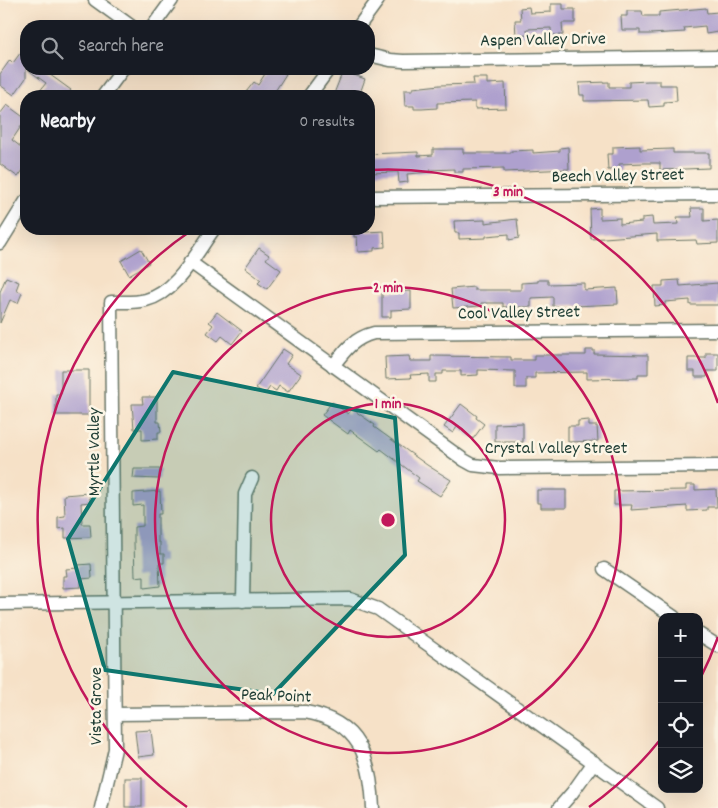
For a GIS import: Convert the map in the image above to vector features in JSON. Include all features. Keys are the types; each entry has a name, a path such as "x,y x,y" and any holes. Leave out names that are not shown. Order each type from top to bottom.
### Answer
{"street":[{"path":"95,0 123,20"},
{"path":"158,20 172,0"},
{"path":"364,20 378,0"},
{"name":"Aspen Valley Drive","path":"375,56 404,61 718,57"},
{"path":"107,90 119,75"},
{"path":"313,90 325,75"},
{"name":"Beech Valley Street","path":"375,197 718,194"},
{"path":"0,243 20,211"},
{"path":"190,262 210,235"},
{"name":"Myrtle Valley","path":"114,602 111,302 133,302 157,296 175,282 190,262"},
{"name":"Crystal Valley Street","path":"190,262 473,465 499,468 718,466"},
{"name":"Cool Valley Street","path":"334,366 350,344 357,339 374,334 718,330"},
{"path":"244,601 245,494 252,478"},
{"path":"604,569 668,613"},
{"path":"0,604 350,599 378,608 657,808"},
{"name":"Vista Grove","path":"101,808 115,749 114,602"},
{"path":"703,637 718,646"},
{"name":"Peak Point","path":"115,714 305,712 325,718 346,730 361,749 370,770 372,808"},
{"path":"559,808 594,762"}],"highlighted area":[{"path":"173,372 395,418 405,555 273,694 105,670 68,539"}],"building":[{"path":"551,4 563,4 563,9 575,9 575,23 562,23 563,35 551,35 551,28 527,29 528,35 516,36 515,20 521,20 520,8 529,7 530,13 551,12"},
{"path":"706,8 707,13 718,12 718,32 706,34 705,26 684,28 685,32 650,34 640,34 640,30 622,30 621,16 627,16 627,11 642,11 643,16 659,16 659,12"},
{"path":"20,53 20,75 26,75 26,78 14,95 0,85 0,74 10,60 13,63"},
{"path":"35,75 50,75 71,90 41,90 46,83"},
{"path":"264,75 285,75 276,90 248,90 254,82 258,85"},
{"path":"341,75 354,75 365,79 361,90 335,90"},
{"path":"473,78 487,78 487,84 505,83 506,108 475,109 475,102 437,103 437,108 422,109 414,109 414,106 405,106 404,90 440,85 474,84"},
{"path":"660,81 660,85 676,85 677,101 664,102 664,106 649,107 648,100 584,101 584,95 580,95 579,83 609,82 609,87 629,87 629,82"},
{"path":"7,105 20,115 20,128 12,140 20,146 20,174 18,177 0,164 0,114"},
{"path":"640,146 640,150 673,149 673,153 709,153 709,168 660,170 660,163 645,163 619,164 619,170 608,170 607,154 613,154 613,147"},
{"path":"568,147 569,169 504,172 504,168 463,169 463,172 454,172 454,169 430,170 430,172 407,174 408,182 399,183 398,172 375,173 375,154 418,152 418,156 433,155 433,149 463,149 463,153 511,153 511,151 533,150 533,153 560,151 560,148"},
{"path":"600,208 600,219 620,218 620,224 642,222 642,218 652,217 653,225 678,224 677,217 692,217 691,208 704,208 704,221 718,220 718,243 697,244 696,240 657,241 657,234 591,239 590,209"},
{"path":"517,219 519,238 509,240 509,234 486,236 486,238 459,239 459,233 455,233 454,221 485,220 485,223"},
{"path":"384,231 385,247 374,248 374,251 358,252 357,237 354,237 354,235 375,235 375,232"},
{"path":"259,248 269,255 266,259 281,270 267,289 258,283 261,280 245,268"},
{"path":"141,249 149,263 129,275 121,261"},
{"path":"6,277 19,282 16,290 22,293 18,303 10,300 0,323 0,292"},
{"path":"538,280 548,280 548,284 584,283 584,290 617,288 618,304 553,307 553,297 531,298 531,307 503,307 503,303 481,303 481,306 453,308 451,289 474,287 474,290 521,290 521,283 538,282"},
{"path":"679,280 680,286 718,283 718,305 690,305 690,300 665,302 665,305 655,306 654,286 663,286 663,281"},
{"path":"411,291 411,309 391,310 391,317 382,317 382,292"},
{"path":"217,312 242,331 232,344 222,336 218,341 207,333 213,325 209,322"},
{"path":"283,349 292,355 286,364 301,374 288,392 279,386 276,391 270,387 265,394 256,388"},
{"path":"586,350 594,350 594,354 648,355 648,374 638,374 638,378 587,379 587,372 535,373 535,378 526,378 526,388 515,388 515,371 478,370 478,375 461,376 461,371 443,371 443,374 436,374 436,382 429,382 429,374 410,375 411,378 386,379 385,357 409,356 410,361 431,361 431,356 511,357 511,360 534,360 534,355 586,355"},
{"path":"706,353 718,353 718,371 707,371 707,377 695,377 695,371 688,371 688,358 706,358"},
{"path":"61,370 89,370 89,415 56,415 56,394 61,394"},
{"path":"142,397 157,397 157,422 160,422 161,432 158,432 158,439 142,440 142,429 134,429 132,404 143,404"},
{"path":"332,402 348,414 352,409 375,425 374,427 451,480 440,496 417,481 419,478 381,449 379,451 350,430 348,434 322,415"},
{"path":"461,404 484,424 473,439 457,427 453,433 444,427"},
{"path":"589,420 589,426 597,426 598,441 568,442 568,426 578,426 578,421"},
{"path":"523,423 523,442 495,442 495,424"},
{"path":"134,469 160,469 159,479 133,478"},
{"path":"686,485 695,485 695,490 716,489 717,507 707,507 707,510 687,511 687,506 631,510 632,505 614,505 614,491 686,490"},
{"path":"537,490 566,490 566,508 541,508 541,503 537,503"},
{"path":"160,491 161,514 158,514 158,542 160,542 160,554 164,554 164,563 159,563 160,586 144,588 144,576 135,577 134,542 134,527 143,526 143,505 133,506 133,493"},
{"path":"89,493 90,502 81,503 82,524 90,524 91,537 65,538 65,528 58,529 58,517 65,516 64,495"},
{"path":"91,564 92,578 81,579 81,587 63,588 63,576 67,576 66,569 78,568 78,565"},
{"path":"151,730 154,755 138,757 135,731"},
{"path":"125,778 142,778 142,807 125,807"}]}
